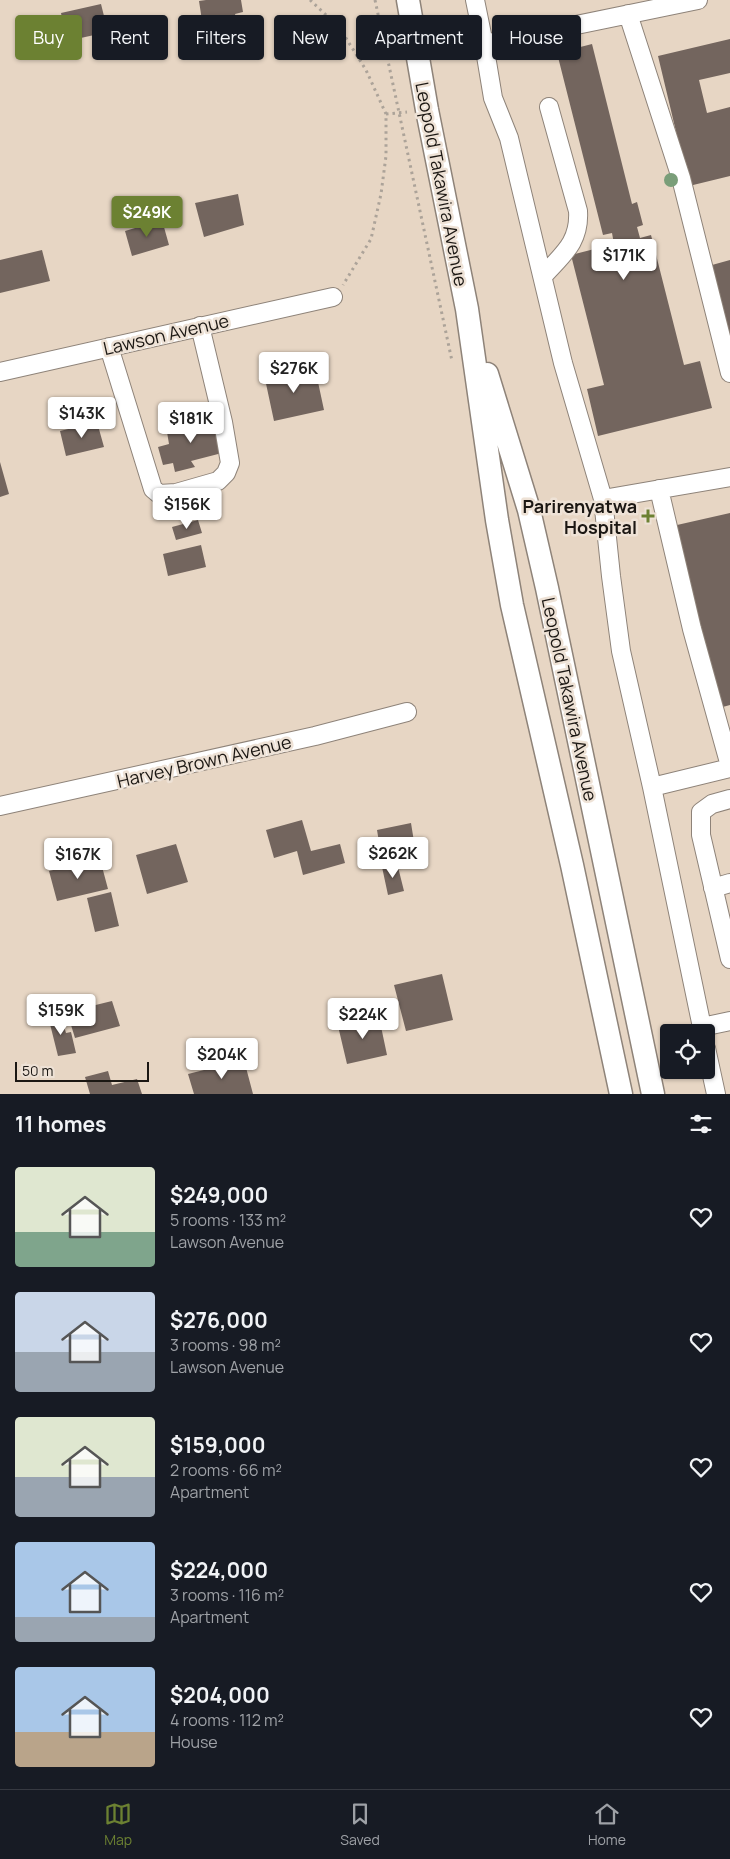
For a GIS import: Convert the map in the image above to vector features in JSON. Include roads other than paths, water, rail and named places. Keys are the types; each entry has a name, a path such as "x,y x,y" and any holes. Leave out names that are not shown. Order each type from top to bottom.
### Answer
{"main road":[{"name":"Leopold Takawira Avenue","path":"408,0 429,120 467,309 497,520 512,605 574,874 621,1094"},
{"name":"Leopold Takawira Avenue","path":"467,309 529,510 653,1094"}],"street":[{"path":"475,0 493,98 509,138 544,275 564,364 603,499 621,651 652,787 701,1024"},
{"path":"484,44 698,0"},
{"path":"628,14 681,178 730,373"},
{"path":"544,275 570,248 579,223 578,211 549,107"},
{"name":"Lawson Avenue","path":"0,372 333,297"},
{"path":"109,347 153,489 159,494 176,493 218,481 226,473 230,463 223,422 200,326"},
{"path":"603,499 730,477"},
{"path":"652,787 730,767 692,629 659,488"},
{"name":"Harvey Brown Avenue","path":"0,806 315,736 407,712"},
{"path":"730,799 712,804 701,812 701,835 722,886 730,959"},
{"path":"715,1026 730,1021"},
{"path":"713,1079 716,1094"}],"place":[{"name":"Parirenyatwa Hospital","path":"648,516"}]}
